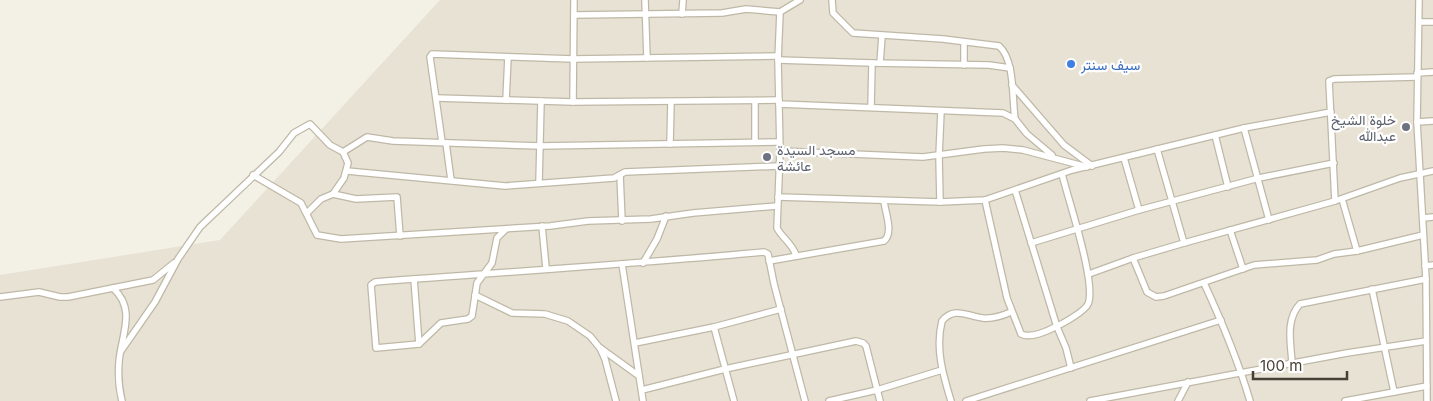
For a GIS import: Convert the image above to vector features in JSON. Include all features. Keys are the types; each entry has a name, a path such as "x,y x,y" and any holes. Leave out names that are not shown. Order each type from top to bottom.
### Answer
{"street":[{"path":"573,102 574,0"},
{"path":"645,0 647,58"},
{"path":"682,14 683,0"},
{"path":"574,15 722,13 746,9 780,12 800,0"},
{"path":"832,0 833,13 846,24 851,32 999,46 1005,53 1010,68 1016,119 1027,134 1054,157"},
{"path":"1419,0 1420,22 1416,122 1426,279 1426,341 1430,363 1427,401"},
{"path":"780,12 778,58 780,151 777,228 790,242 796,256"},
{"path":"1420,22 1433,22"},
{"path":"880,63 882,36"},
{"path":"964,42 964,65"},
{"path":"451,180 430,57 432,54 573,59 778,58 872,64 964,65 1010,68"},
{"path":"506,100 508,57"},
{"path":"871,107 872,64"},
{"path":"1335,202 1329,82 1331,80 1417,75 1433,72"},
{"path":"1012,85 1064,145 1090,166"},
{"path":"437,98 573,102 755,101 1002,113 1016,119"},
{"path":"539,183 541,101"},
{"path":"755,101 755,142"},
{"path":"670,144 671,102"},
{"path":"940,202 939,156 941,111"},
{"path":"778,197 940,202 985,200 1090,166 1244,128 1331,112"},
{"path":"1416,122 1433,121"},
{"path":"121,351 155,302 178,260 200,227 279,152 294,133 307,124 312,125 330,145 343,152 347,158 347,171 333,194"},
{"path":"1244,128 1269,220"},
{"path":"1215,135 1228,187"},
{"path":"343,152 367,137 394,141 540,146 779,142"},
{"path":"780,151 912,158 1004,148 1023,150 1090,166"},
{"path":"1157,149 1184,243"},
{"path":"1124,158 1139,210"},
{"path":"1031,243 1139,210 1259,178 1334,163"},
{"path":"347,171 505,186 614,178 625,172 779,166"},
{"path":"1089,274 1133,258 1184,243 1335,202 1420,172 1433,171"},
{"path":"985,200 1011,312 1018,331 1023,336 1028,336 1056,326 1085,309 1088,304 1089,274 1062,174"},
{"path":"253,175 298,201 307,213 318,235 340,239 506,229 588,221 651,219 777,206"},
{"path":"620,175 622,221"},
{"path":"1015,190 1056,326 1066,348 1071,368"},
{"path":"307,213 321,199 333,194 356,199 397,197 400,236"},
{"path":"1342,199 1357,251"},
{"path":"769,261 884,241 889,232 884,201"},
{"path":"643,263 657,239 666,216"},
{"path":"1422,218 1433,217"},
{"path":"542,226 546,268"},
{"path":"506,229 498,238 494,260 484,273 477,283 472,316 468,319 442,323 419,344 376,348 372,283 414,279 484,273 546,268 643,263 764,252 768,254 805,401"},
{"path":"1230,230 1243,269"},
{"path":"1133,258 1146,289 1150,295 1156,297 1184,291 1243,269 1266,264 1307,261 1423,235"},
{"path":"0,297 39,292 68,297 153,280 178,260"},
{"path":"622,264 643,401"},
{"path":"1425,266 1433,266"},
{"path":"414,279 419,344"},
{"path":"1292,363 1290,328 1294,313 1300,304 1426,279"},
{"path":"1204,283 1242,372 1250,401"},
{"path":"113,288 119,293 124,303 126,315 119,364 122,401"},
{"path":"1372,289 1394,392"},
{"path":"475,295 512,313 545,314 568,321 590,336 599,347 605,359 616,401"},
{"path":"635,343 781,310"},
{"path":"951,401 942,370 939,334 942,321 953,312 991,318 1011,312"},
{"path":"1426,314 1433,313"},
{"path":"966,401 1221,320"},
{"path":"714,326 734,401"},
{"path":"642,390 725,369 793,356 856,341 866,346 880,401"},
{"path":"1090,401 1292,363 1426,341"},
{"path":"599,347 639,376"},
{"path":"829,401 877,390 942,370"},
{"path":"1178,401 1188,382"},
{"path":"1345,401 1427,386"}],"shaded area":[{"path":"440,0 1433,0 1433,401 0,401 0,275 220,240"}],"place":[{"name":"سيف سنتر","path":"1071,64"},
{"name":"خلوة الشيخ عبدالله","path":"1406,127"},
{"name":"مسجد السيدة عائشة","path":"767,157"}]}
